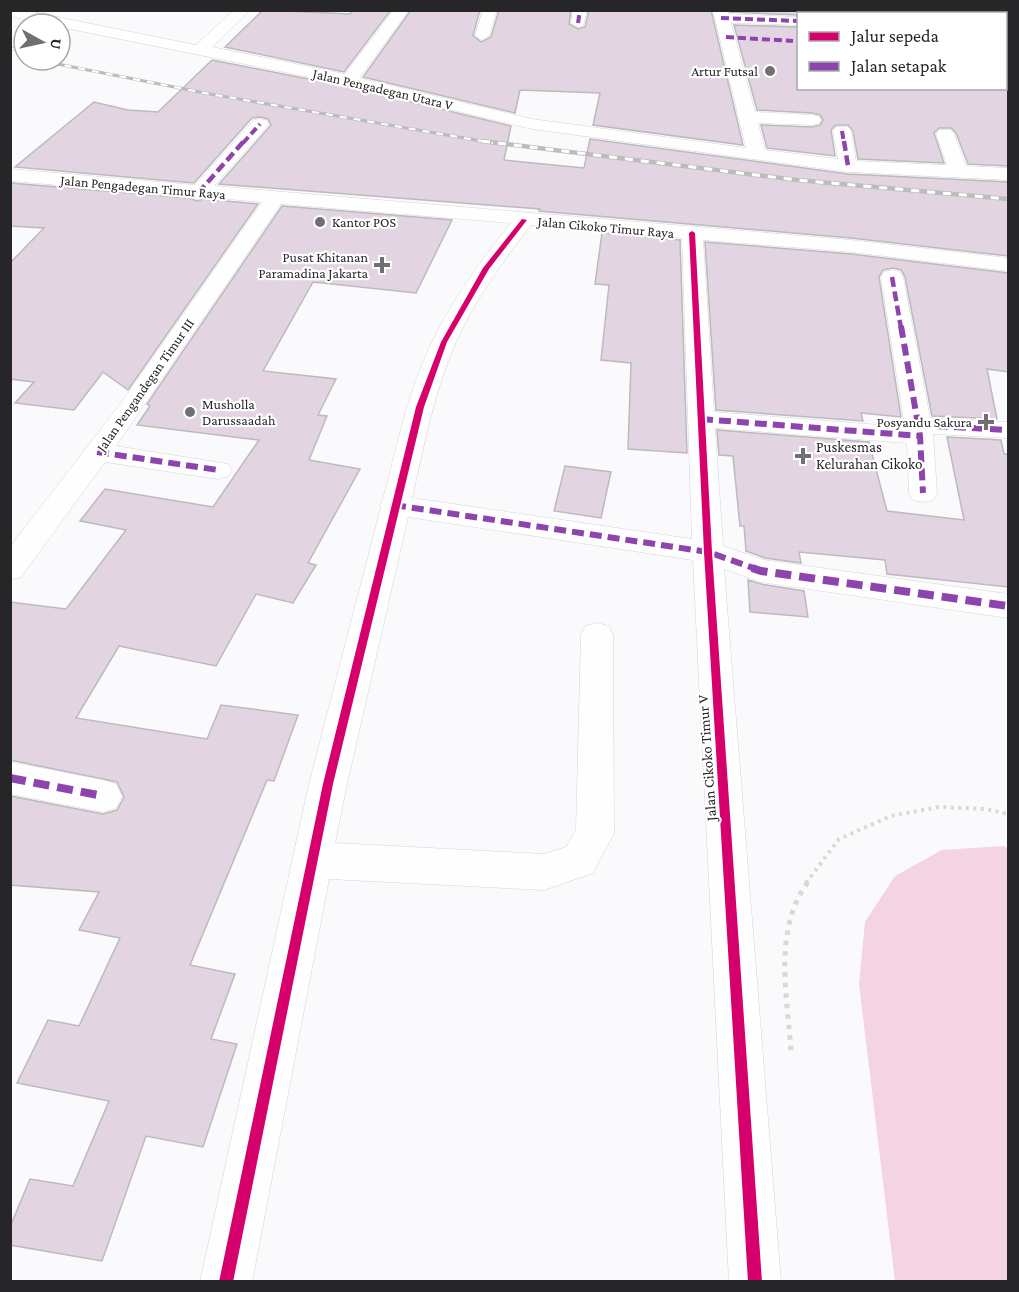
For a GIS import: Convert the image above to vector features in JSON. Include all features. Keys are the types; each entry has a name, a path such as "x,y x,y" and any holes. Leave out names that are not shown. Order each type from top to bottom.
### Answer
{"street":[{"path":"216,54 202,48 243,10"},
{"path":"349,80 402,10"},
{"path":"482,36 490,10"},
{"path":"797,21 721,14 757,155 848,166 1008,174"},
{"name":"Jalan Pengadegan Utara V","path":"72,25 349,80 532,124 757,155"},
{"path":"726,37 793,41"},
{"path":"747,117 812,120"},
{"path":"198,193 260,124"},
{"path":"842,131 848,166"},
{"path":"945,134 959,172"},
{"name":"Jalan Pengadegan Timur Raya","path":"10,176 275,198"},
{"name":"Jalan Cikoko Timur Raya","path":"275,198 851,246 1008,264"},
{"name":"Jalan Pengandegan Timur III","path":"10,569 130,409 275,198"},
{"path":"226,1281 328,784 394,505 420,407 444,342 486,267 524,220"},
{"name":"Jalan Cikoko Timur V","path":"692,234 708,552 755,1281"},
{"path":"892,277 919,430 922,493"},
{"path":"701,419 919,430 1008,430"},
{"path":"97,452 218,470"},
{"path":"394,505 708,552 761,571 1008,606"},
{"path":"313,860 544,872 579,860 596,833 597,635"},
{"path":"10,778 103,796"}],"path":[{"path":"791,1055 784,960 795,899 839,839 891,816 939,807 987,809 1008,814"}],"shaded area":[{"path":"1003,846 1008,848 1008,1281 895,1281 859,984 865,922 895,876 942,850"}],"building":[{"path":"263,10 350,14 353,10 391,10 344,72 225,47"},
{"path":"411,10 480,10 473,35 481,42 491,37 499,10 571,10 569,24 578,29 585,27 589,10 711,10 743,145 593,125 600,93 520,90 515,113 363,77"},
{"path":"729,10 798,10 797,15 730,12"},
{"path":"734,25 797,27 797,90 1007,90 1008,88 1008,166 968,164 956,133 951,128 939,128 934,133 944,163 858,159 853,131 848,125 836,125 831,130 835,156 767,148 761,125 812,127 820,125 823,120 820,115 812,113 757,110"},
{"path":"212,60 349,87 511,126 504,160 584,168 590,139 848,174 1008,182 1008,256 851,238 539,211 540,209 219,184 271,125 268,119 260,117 252,118 194,183 15,167 94,102 128,110 158,112"},
{"path":"10,183 189,198 197,201 204,199 258,204 128,390 103,372 74,410 15,403 34,382 10,379 10,263 44,228 10,226"},
{"path":"282,206 452,220 416,293 313,282 263,371 336,379 318,415 327,416 309,460 360,469 308,563 316,565 293,603 256,594 216,666 119,646 76,718 207,739 221,705 298,715 274,781 267,780 190,965 235,974 211,1039 237,1044 203,1147 146,1136 102,1261 10,1245 10,1227 30,1179 73,1186 109,1101 17,1083 48,1020 79,1026 120,938 79,930 99,892 10,885 10,796 103,814 117,810 124,797 117,782 10,760 10,602 66,609 126,530 80,521 105,489 213,507 259,440 137,425 150,406 147,404"},
{"path":"602,233 680,240 687,453 628,449 631,363 601,360 609,285 595,284"},
{"path":"705,242 851,254 1008,273 1008,372 987,369 997,419 932,416 905,277 901,270 893,268 883,270 879,277 901,417 861,413 863,421 716,410"},
{"path":"717,430 869,442 887,511 964,520 947,437 1001,440 1004,454 1008,454 1008,587 887,574 885,560 799,552 801,563 765,558 746,551 744,526 740,526 733,456 719,455"},
{"path":"565,466 611,472 601,518 554,511"},
{"path":"748,580 804,591 808,617 750,612"}],"railway":[{"path":"72,67 210,94 493,143"},
{"path":"482,141 797,180 1008,199"}],"marked path":[{"path":"578,23 580,10"},
{"path":"721,18 797,21"},
{"path":"726,37 793,41"},
{"path":"198,193 260,124"},
{"path":"842,131 848,166"},
{"path":"892,277 920,436 923,493"},
{"path":"701,419 920,436"},
{"path":"918,425 1008,430"},
{"path":"97,452 218,470"},
{"path":"394,505 708,552 761,571 1008,606"},
{"path":"10,778 103,796"}],"cycle path":[{"path":"226,1282 328,784 420,407 444,342 486,268 524,220"},
{"path":"692,233 708,552 755,1282"}],"place":[{"name":"Artur Futsal","path":"770,71"},
{"name":"Kantor POS","path":"320,222"},
{"name":"Pusat Khitanan Paramadina Jakarta","path":"382,265"},
{"name":"Musholla Darussaadah","path":"190,412"},
{"name":"Posyandu Sakura","path":"986,422"},
{"name":"Puskesmas Kelurahan Cikoko","path":"803,456"}]}
